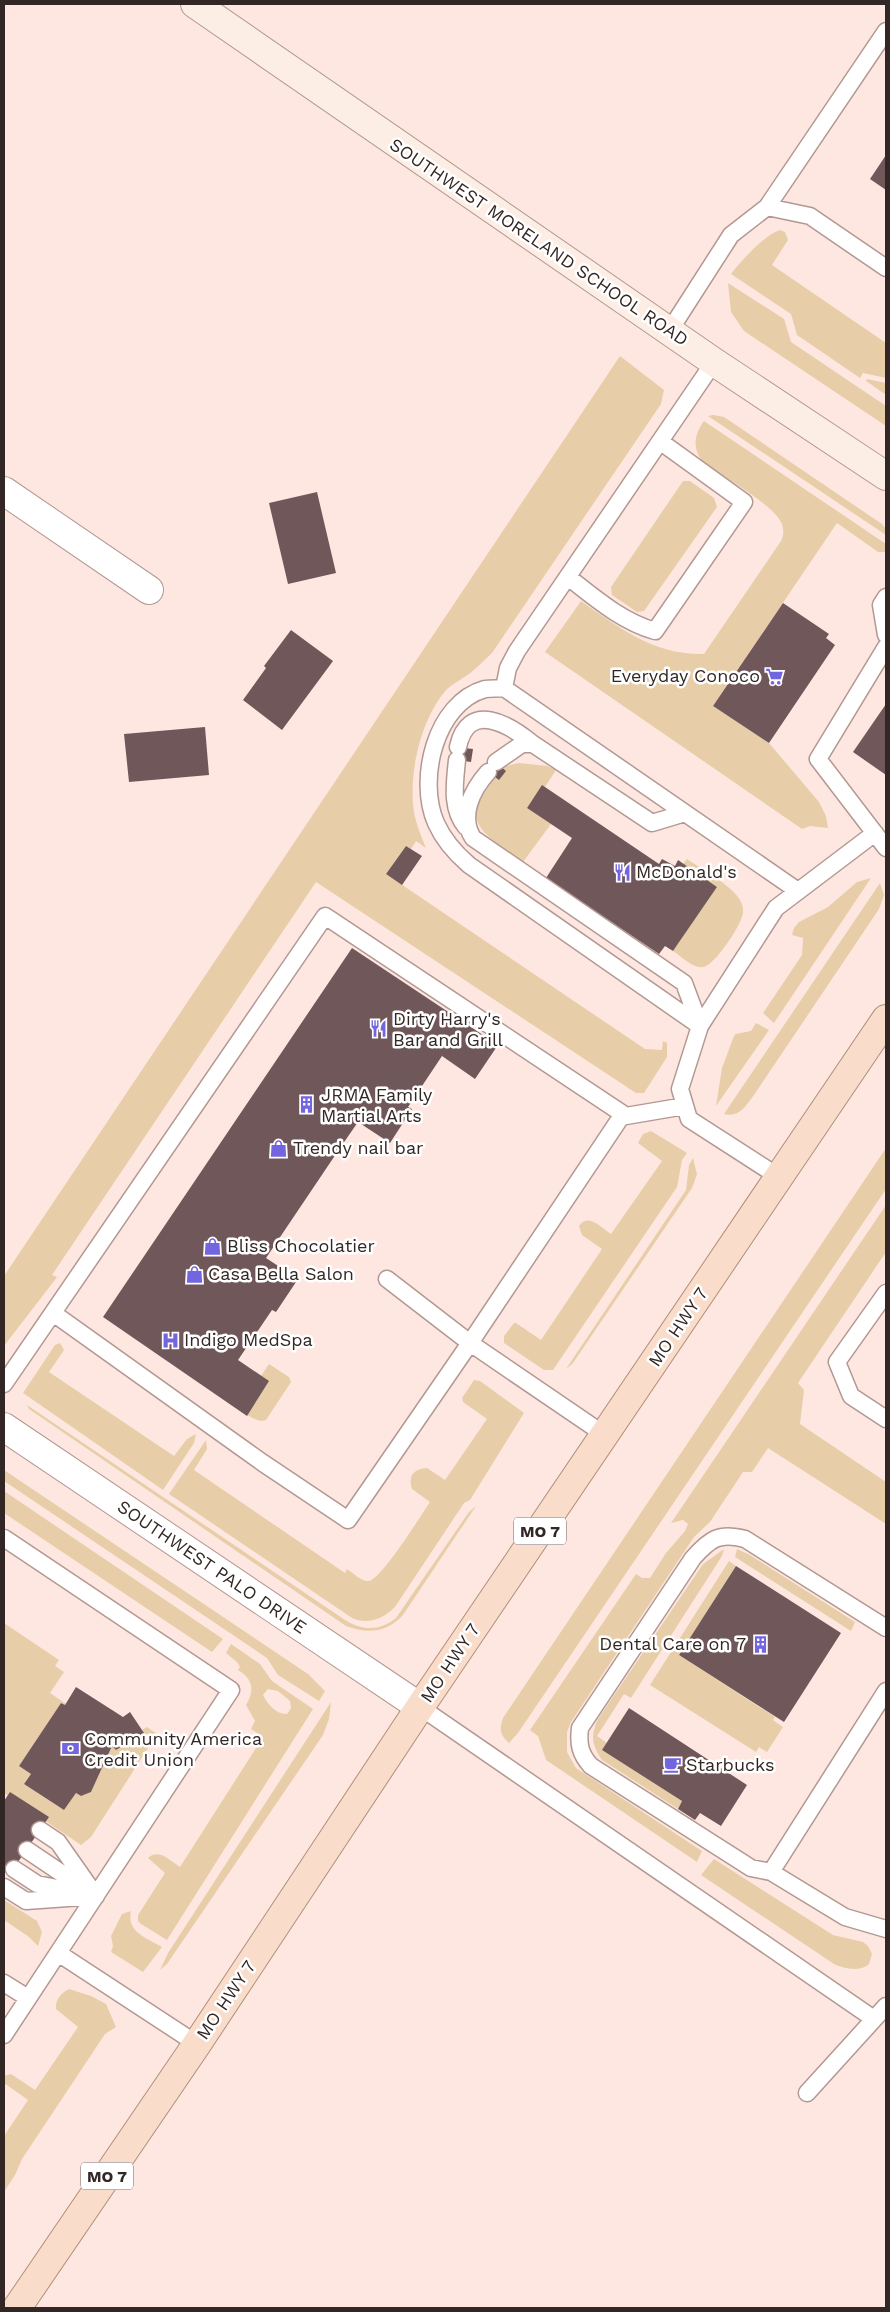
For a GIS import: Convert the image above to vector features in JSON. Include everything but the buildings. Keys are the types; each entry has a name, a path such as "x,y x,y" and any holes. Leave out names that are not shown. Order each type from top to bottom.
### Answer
{"main road":[{"name":"SOUTHWEST MORELAND SCHOOL ROAD","path":"194,4 714,362 886,476"},
{"name":"MO HWY 7","path":"17,2308 196,2044 420,1707 886,1019"}],"street":[{"path":"4,492 149,590"},
{"name":"SOUTHWEST PALO DRIVE","path":"4,1427 420,1707"}],"lane":[{"path":"670,330 732,235 767,207 886,31"},
{"path":"767,207 810,216 886,268"},
{"path":"504,688 508,668 517,651 714,362"},
{"path":"568,577 602,604 635,625 655,631 744,502 661,442"},
{"path":"886,597 881,605 886,635"},
{"path":"886,648 818,759 886,848"},
{"path":"700,1026 469,865 450,849 436,822 428,789 434,742 450,714 466,699 485,689 504,688 798,891"},
{"path":"685,813 652,823 533,744 516,730 484,719 472,723 463,732 458,753 455,804 458,818 473,838 684,983 700,1026"},
{"path":"467,829 465,817 478,783 492,767 522,744 533,744"},
{"path":"779,1177 689,1119 680,1089 700,1026 776,908 875,833"},
{"path":"4,1384 325,916 626,1116 685,1106"},
{"path":"53,1313 263,1463 348,1520 470,1343 623,1114"},
{"path":"387,1279 470,1343 605,1435"},
{"path":"886,1293 837,1362 851,1396 886,1419"},
{"path":"886,1628 745,1538 731,1535 717,1536 693,1558 580,1728 578,1741 583,1757 591,1766 751,1868 771,1872 845,1917 886,1928"},
{"path":"4,1538 231,1690 4,2035"},
{"path":"771,1872 886,1691"},
{"path":"420,1707 874,2020"},
{"path":"40,1830 58,1842 96,1896"},
{"path":"27,1850 96,1896"},
{"path":"14,1869 37,1884 96,1896"},
{"path":"4,1887 26,1901 96,1896"},
{"path":"58,1953 196,2044"},
{"path":"4,1983 28,1998"},
{"path":"807,2093 886,2006"}],"shaded area":[{"path":"780,230 785,232 788,240 772,265 886,343 886,378 863,373 860,378 797,335 791,314 731,274 760,243"},
{"path":"728,283 784,319 791,342 886,406 886,426 744,331 731,312"},
{"path":"620,356 664,390 661,404 492,653 472,672 447,689 438,701 430,715 418,747 413,781 414,812 417,826 426,848 416,841 411,849 406,846 386,874 645,1049 662,1050 663,1041 667,1043 667,1057 644,1093 636,1093 316,882 52,1275 57,1277 4,1346 4,1276"},
{"path":"867,379 886,383 886,395 866,381"},
{"path":"708,416 724,417 882,524 886,529 886,535"},
{"path":"704,421 886,544 886,552 878,552 837,523 713,706 769,743 819,802 826,816 828,828 810,826 802,829 545,652 581,601 624,630 653,645 686,653 704,654 781,541 783,527 775,514 767,506 703,462 699,457 696,447 696,436"},
{"path":"683,481 690,481 714,498 717,507 644,611 637,612 612,595 611,587"},
{"path":"519,763 547,766 556,770 545,787 542,786 527,808 551,824 523,862 498,845 482,830 476,813 478,804 502,767"},
{"path":"687,859 732,890 743,907 740,922 731,937 719,954 708,965 703,967 691,964 673,951 717,887 683,864"},
{"path":"871,878 774,1023 763,1013 802,955 803,938 792,935 794,928 799,922 828,907 857,882"},
{"path":"880,883 884,895 879,909 754,1095 738,1113 724,1114"},
{"path":"756,1023 769,1030 716,1106 722,1068 734,1036 751,1031"},
{"path":"651,1131 687,1153 682,1160 677,1187 553,1370 544,1370 504,1343 504,1336 516,1323 541,1340 602,1249 582,1235 579,1226 587,1220 595,1222 611,1234 662,1161 638,1143 643,1134"},
{"path":"886,1148 886,1189 518,1733 509,1743 501,1732 503,1718"},
{"path":"693,1158 697,1174 692,1188 573,1363 566,1369 686,1190 689,1165"},
{"path":"886,1205 886,1252 798,1383 804,1390 800,1424 886,1482 886,1524 768,1448 752,1472 743,1472 710,1522 694,1537 571,1722 567,1732 567,1752 576,1768 702,1851 697,1862 546,1760 538,1736 530,1730 636,1574 642,1578 650,1578 666,1553 685,1531 688,1524 683,1520 671,1523"},
{"path":"60,1343 64,1350 49,1372 174,1456 187,1439 196,1434 194,1443 163,1490 23,1393 55,1345"},
{"path":"269,1364 289,1377 291,1382 266,1420 262,1421 234,1406 240,1407"},
{"path":"474,1380 480,1381 524,1413 470,1500 464,1503 395,1607 375,1620 364,1621 352,1618 169,1494 206,1440 207,1449 194,1470 345,1573 347,1569 368,1581 374,1578 391,1560 430,1502 412,1489 411,1477 413,1474 418,1470 427,1468 445,1480 487,1419 463,1402 462,1398"},
{"path":"27,1405 351,1624 364,1628 384,1625 396,1618 469,1512 476,1506 403,1615 390,1625 376,1630 354,1629 346,1626 29,1409"},
{"path":"4,1470 308,1674 325,1691 319,1701 278,1675 267,1658 4,1481"},
{"path":"4,1491 223,1639 212,1652 4,1513"},
{"path":"724,1549 722,1556 631,1698 624,1694 597,1736 607,1743 602,1750 682,1801 678,1809 602,1760 594,1745 593,1735 598,1719 703,1564"},
{"path":"737,1549 750,1555 855,1622 851,1631 735,1557"},
{"path":"729,1561 736,1566 679,1655 775,1717 773,1720 783,1727 767,1752 759,1747 756,1752 650,1685"},
{"path":"4,1623 59,1660 55,1666 64,1672 50,1693 66,1704 61,1703 19,1766 31,1774 24,1784 64,1810 76,1793 81,1796 91,1792 112,1746 116,1750 143,1733 142,1730 147,1727 157,1734 91,1837 81,1845 4,1793"},
{"path":"231,1644 260,1664 272,1681 313,1709 167,1940 138,1921 138,1915 165,1873 148,1858 156,1854 160,1855 180,1867 263,1737 251,1729 255,1721 246,1705 251,1694 251,1685 247,1677 238,1670 240,1667 237,1662 226,1653","holes":["268,1689 278,1691 290,1701 291,1708 287,1714 280,1713 273,1708 263,1695"]},
{"path":"331,1702 329,1719 323,1735 167,1964 160,1970 168,1953"},
{"path":"714,1859 833,1935 863,1942 868,1946 872,1954 869,1964 866,1967 852,1969 834,1964 701,1875"},
{"path":"4,1900 37,1921 42,1932 38,1946 29,1937 4,1920"},
{"path":"131,1911 130,1918 132,1924 139,1934 162,1947 143,1972 111,1952 113,1946 111,1936 122,1914"},
{"path":"69,1989 91,1996 106,2004 116,2027 105,2034 22,2159 15,2175 4,2192 4,2136 28,2100 4,2083 4,2076 11,2074 35,2090 78,2027 56,2009 59,1997"}],"place":[{"name":"Everyday Conoco","path":"774,676"},
{"name":"McDonald's","path":"622,872"},
{"name":"Dirty Harry's Bar and Grill","path":"379,1029"},
{"name":"JRMA Family Martial Arts","path":"307,1105"},
{"name":"Trendy nail bar","path":"279,1148"},
{"name":"Bliss Chocolatier","path":"213,1246"},
{"name":"Casa Bella Salon","path":"194,1274"},
{"name":"Indigo MedSpa","path":"170,1340"},
{"name":"Dental Care on 7","path":"760,1644"},
{"name":"Community America Credit Union","path":"70,1749"},
{"name":"Starbucks","path":"672,1765"}]}
